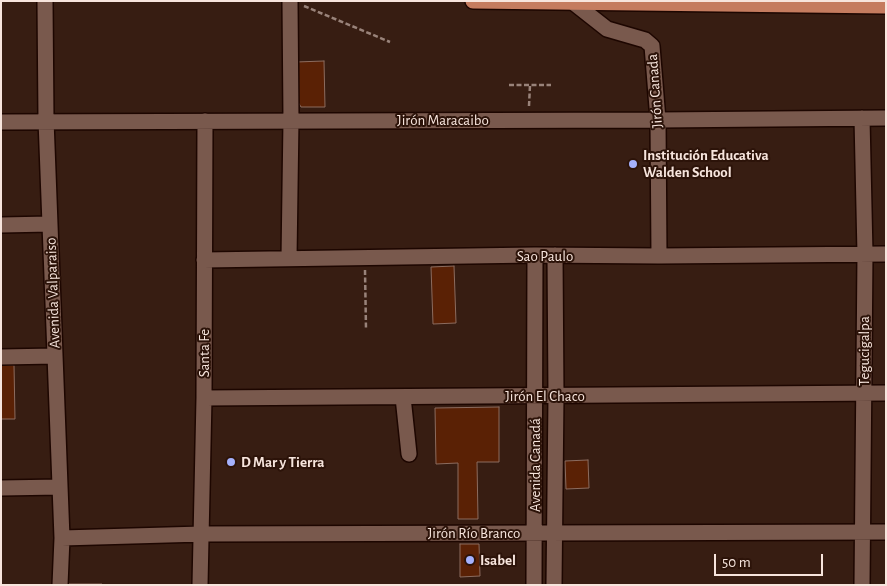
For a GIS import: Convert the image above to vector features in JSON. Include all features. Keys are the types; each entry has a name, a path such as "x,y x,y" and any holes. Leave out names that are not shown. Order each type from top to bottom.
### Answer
{"main road":[{"path":"473,1 886,6"}],"street":[{"name":"Avenida Valparaiso","path":"44,1 46,120 62,538 60,585"},
{"path":"289,258 295,3"},
{"name":"Jirón Canada","path":"574,3 607,28 649,42 653,51 658,120 659,256"},
{"name":"Tegucigalpa","path":"862,118 865,254 862,585"},
{"name":"Jirón Maracaibo","path":"1,122 46,120 886,118"},
{"name":"Santa Fe","path":"200,585 204,398 205,121"},
{"path":"1,225 50,224"},
{"name":"Sao Paulo","path":"204,260 535,255 886,254"},
{"name":"Avenida Canadá","path":"534,585 535,255"},
{"name":"Avenida Canadá","path":"554,585 555,256"},
{"path":"1,357 55,356"},
{"name":"Jirón El Chaco","path":"204,398 886,393"},
{"path":"403,397 410,454"},
{"path":"1,488 60,487"},
{"name":"Jirón Río Branco","path":"62,538 202,534 886,532"}],"path":[{"path":"295,3 390,42"},
{"path":"509,85 551,85"},
{"path":"529,120 530,85"},
{"path":"365,258 366,329"}],"building":[{"path":"324,61 325,107 301,107 297,100 296,62"},
{"path":"454,266 456,323 433,324 431,267"},
{"path":"1,365 14,365 15,419 1,419"},
{"path":"499,407 499,462 477,462 478,519 458,519 458,463 436,464 435,408"},
{"path":"588,460 589,488 566,489 565,461"},
{"name":"Isabel","path":"460,544 479,544 480,576 460,577"},
{"path":"102,584 102,585 69,585"}],"place":[{"name":"Institución Educativa Walden School","path":"633,164"},
{"name":"D Mar y Tierra","path":"231,462"},
{"name":"Isabel","path":"470,560"}]}
